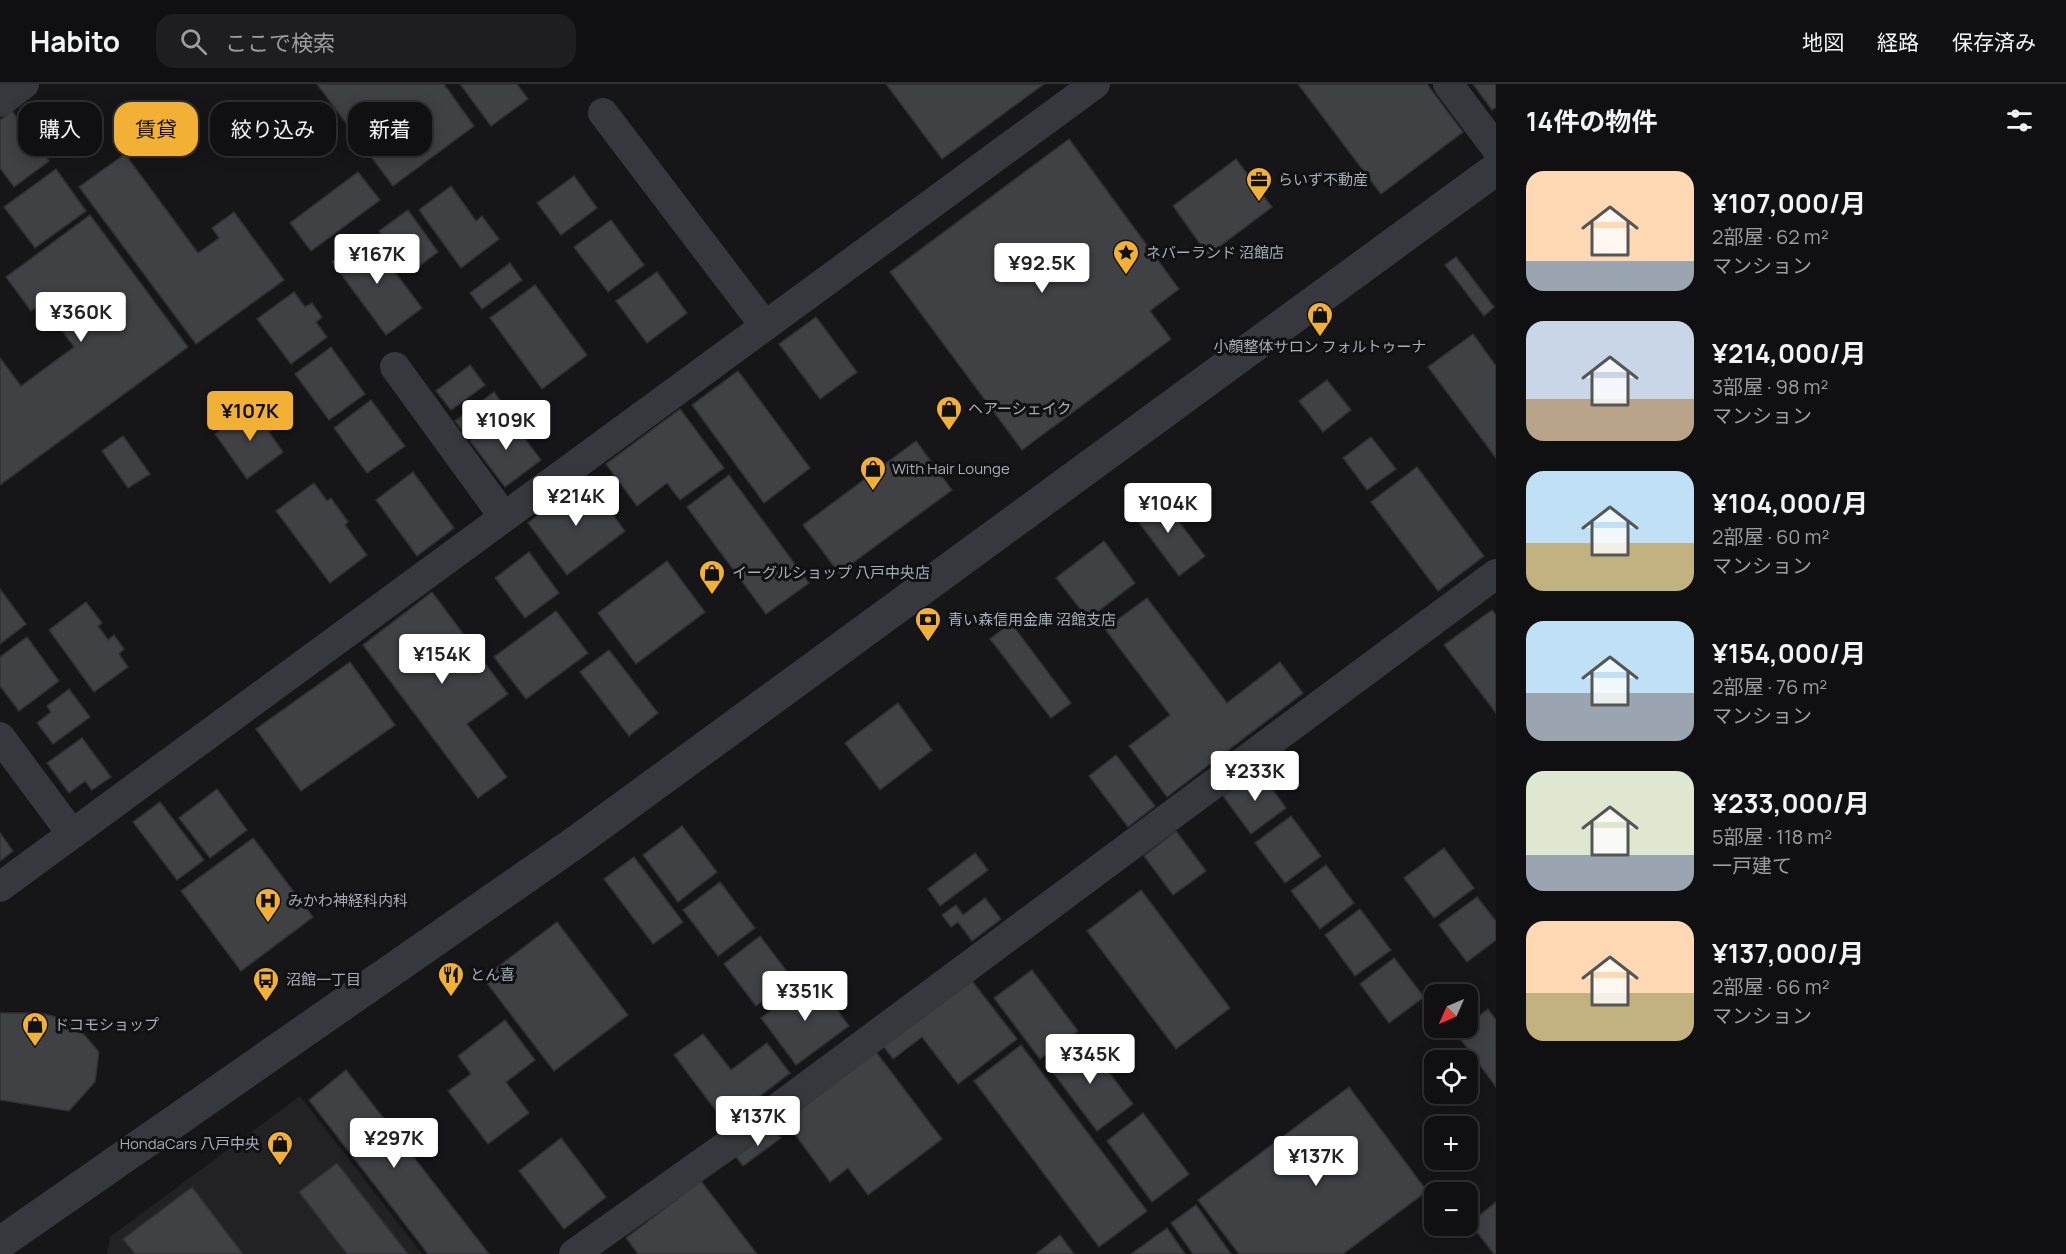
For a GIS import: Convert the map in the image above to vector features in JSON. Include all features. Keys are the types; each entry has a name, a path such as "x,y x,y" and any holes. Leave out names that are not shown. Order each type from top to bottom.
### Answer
{"street":[{"path":"0,102 24,84"},
{"path":"0,887 1095,84"},
{"path":"1448,84 1496,148"},
{"path":"603,113 765,326"},
{"path":"0,1243 576,842 1496,169"},
{"path":"395,367 504,517"},
{"path":"574,1254 745,1132 1496,574"},
{"path":"0,737 72,834"},
{"path":"0,1250 4,1254"}],"shaded area":[{"name":"HondaCars 八戸中央","path":"300,1096 422,1254 107,1254 110,1237"}],"building":[{"path":"317,84 444,84 474,126 393,186 371,156 432,156 432,102 348,102 348,126 336,110 336,102 330,102"},
{"path":"460,84 517,84 528,99 491,126"},
{"path":"886,84 1044,84 942,159"},
{"path":"1298,84 1427,84 1463,132 1381,194"},
{"path":"1473,84 1496,84 1496,107 1492,110"},
{"path":"12,111 18,119 18,156 45,156 49,161 14,187 0,168 0,120"},
{"path":"1069,139 1179,289 1150,311 1171,339 1022,450 890,272"},
{"path":"122,156 126,156 198,253 219,238 212,228 234,212 284,280 196,344 79,187"},
{"path":"1236,159 1272,207 1208,255 1173,206"},
{"path":"56,169 86,211 35,248 4,207"},
{"path":"358,172 380,200 311,251 290,223"},
{"path":"574,176 597,208 561,235 537,203"},
{"path":"451,186 476,221 482,216 499,239 461,268 419,210"},
{"path":"408,210 438,252 410,273 379,231"},
{"path":"90,215 188,347 0,485 0,358 21,386 74,347 42,303 31,311 6,277"},
{"path":"611,220 644,265 608,292 574,247"},
{"path":"368,236 422,308 386,335 332,262"},
{"path":"1456,257 1494,307 1484,316 1445,265"},
{"path":"510,263 522,280 482,309 470,293"},
{"path":"657,272 687,313 647,343 616,301"},
{"path":"535,285 587,355 542,389 490,318"},
{"path":"294,292 305,307 312,303 322,317 316,322 327,337 291,364 257,319"},
{"path":"816,317 857,372 820,399 779,344"},
{"path":"1473,334 1496,366 1496,458 1428,367"},
{"path":"331,347 365,394 329,420 295,374"},
{"path":"470,365 485,385 451,410 436,391"},
{"path":"738,371 810,468 764,503 692,405"},
{"path":"1327,380 1351,410 1323,432 1299,401"},
{"path":"494,392 505,407 466,435 455,421"},
{"path":"371,400 405,446 367,473 334,428"},
{"path":"251,407 259,418 265,413 275,428 269,432 283,452 247,479 215,434"},
{"path":"680,409 724,468 680,500 667,483 637,506 606,464"},
{"path":"507,415 541,460 505,487 470,441"},
{"path":"123,436 150,474 128,488 102,451"},
{"path":"1371,437 1396,469 1367,490 1343,458"},
{"path":"916,441 952,490 839,573 803,525"},
{"path":"1417,467 1484,556 1438,591 1371,502"},
{"path":"413,472 454,528 417,556 376,500"},
{"path":"729,475 809,583 766,614 687,507"},
{"path":"586,479 625,531 567,575 528,523"},
{"path":"314,483 327,501 331,498 348,522 345,525 367,555 330,583 276,511"},
{"path":"1157,493 1205,556 1179,576 1131,512"},
{"path":"1104,541 1135,583 1088,619 1056,578"},
{"path":"529,552 559,593 525,618 495,578"},
{"path":"667,561 705,612 636,664 598,613"},
{"path":"0,589 26,624 0,644"},
{"path":"432,592 508,694 467,724 507,777 478,798 363,645"},
{"path":"1147,598 1227,703 1280,662 1303,693 1167,797 1129,746 1170,715 1105,629"},
{"path":"86,602 102,623 98,626 108,640 114,635 124,649 119,654 128,667 94,692 49,630"},
{"path":"1492,610 1496,615 1496,713 1444,645"},
{"path":"556,611 588,653 526,699 494,657"},
{"path":"1011,623 1071,703 1051,718 990,639"},
{"path":"27,637 59,681 19,711 0,686 0,657"},
{"path":"609,650 658,713 629,736 580,672"},
{"path":"350,662 395,725 301,791 256,729"},
{"path":"69,689 90,717 53,744 37,723 51,712 47,706"},
{"path":"898,703 932,750 880,790 845,743"},
{"path":"82,738 111,777 92,790 85,781 69,793 47,763"},
{"path":"1116,755 1155,806 1128,827 1089,776"},
{"path":"1258,769 1286,808 1251,834 1223,796"},
{"path":"217,789 247,830 210,858 179,818"},
{"path":"160,802 204,860 177,880 133,822"},
{"path":"1291,816 1321,856 1285,883 1255,843"},
{"path":"682,826 717,872 678,902 643,855"},
{"path":"1176,831 1206,871 1173,895 1144,856"},
{"path":"0,833 13,851 0,861"},
{"path":"253,838 313,917 241,971 181,891"},
{"path":"1444,848 1474,888 1434,918 1404,878"},
{"path":"975,853 988,870 940,906 928,889"},
{"path":"634,857 683,922 653,944 604,879"},
{"path":"1326,865 1354,903 1320,929 1291,891"},
{"path":"720,882 755,928 718,956 683,910"},
{"path":"1141,890 1230,1008 1176,1049 1087,931"},
{"path":"1477,897 1496,921 1496,940 1467,962 1439,925"},
{"path":"985,898 1001,919 972,941 958,922 951,927 942,915 956,905 963,915"},
{"path":"1360,909 1391,950 1355,976 1325,935"},
{"path":"557,922 628,1015 554,1071 483,978"},
{"path":"760,936 792,978 756,1006 724,964"},
{"path":"1394,958 1424,997 1389,1023 1360,984"},
{"path":"1032,970 1078,1031 1040,1059 994,998"},
{"path":"969,977 1017,1039 958,1084 922,1037 893,1059 881,1043"},
{"path":"814,978 849,1026 796,1065 761,1018"},
{"path":"1488,1009 1496,1020 1496,1087 1478,1063 1478,1050 1469,1050 1460,1038 1478,1038 1478,1017"},
{"path":"0,1013 40,1013 61,1018 81,1031 99,1052 95,1082 69,1111 0,1100"},
{"path":"505,1020 535,1060 506,1082 529,1113 488,1144 448,1091 471,1074 458,1056"},
{"path":"703,1034 731,1070 767,1043 790,1073 725,1123 674,1055"},
{"path":"1084,1039 1133,1104 1097,1131 1048,1066"},
{"path":"1021,1045 1147,1211 1099,1247 974,1081"},
{"path":"876,1052 942,1139 868,1195 848,1168 830,1182 785,1121"},
{"path":"346,1070 489,1254 428,1254 309,1100"},
{"path":"1349,1087 1424,1187 1424,1193 1343,1254 1239,1254 1198,1200"},
{"path":"1143,1113 1189,1174 1152,1202 1107,1141"},
{"path":"773,1129 781,1138 743,1166 736,1157"},
{"path":"561,1138 606,1197 564,1229 519,1171"},
{"path":"337,1163 408,1254 347,1254 299,1192"},
{"path":"701,1181 757,1254 638,1254 626,1238"},
{"path":"192,1187 243,1254 135,1254 123,1239"},
{"path":"1496,1202 1496,1254 1478,1233 1478,1217"},
{"path":"1196,1205 1231,1254 1193,1254 1171,1223"},
{"path":"1167,1228 1185,1254 1131,1254"},
{"path":"1060,1235 1074,1254 1036,1254"}],"place":[{"name":"らいず不動産","path":"1259,203"},
{"name":"ネバーランド 沼館店","path":"1126,276"},
{"name":"小顔整体サロン フォルトゥーナ","path":"1320,338"},
{"name":"ヘアーシェイク","path":"949,432"},
{"name":"With Hair Lounge","path":"873,492"},
{"name":"イーグルショップ 八戸中央店","path":"712,596"},
{"name":"青い森信用金庫 沼館支店","path":"928,643"},
{"name":"みかわ神経科内科","path":"268,924"},
{"name":"とん喜","path":"451,998"},
{"name":"沼館一丁目","path":"266,1003"},
{"name":"ドコモショップ","path":"35,1048"},
{"name":"HondaCars 八戸中央","path":"280,1167"}]}
